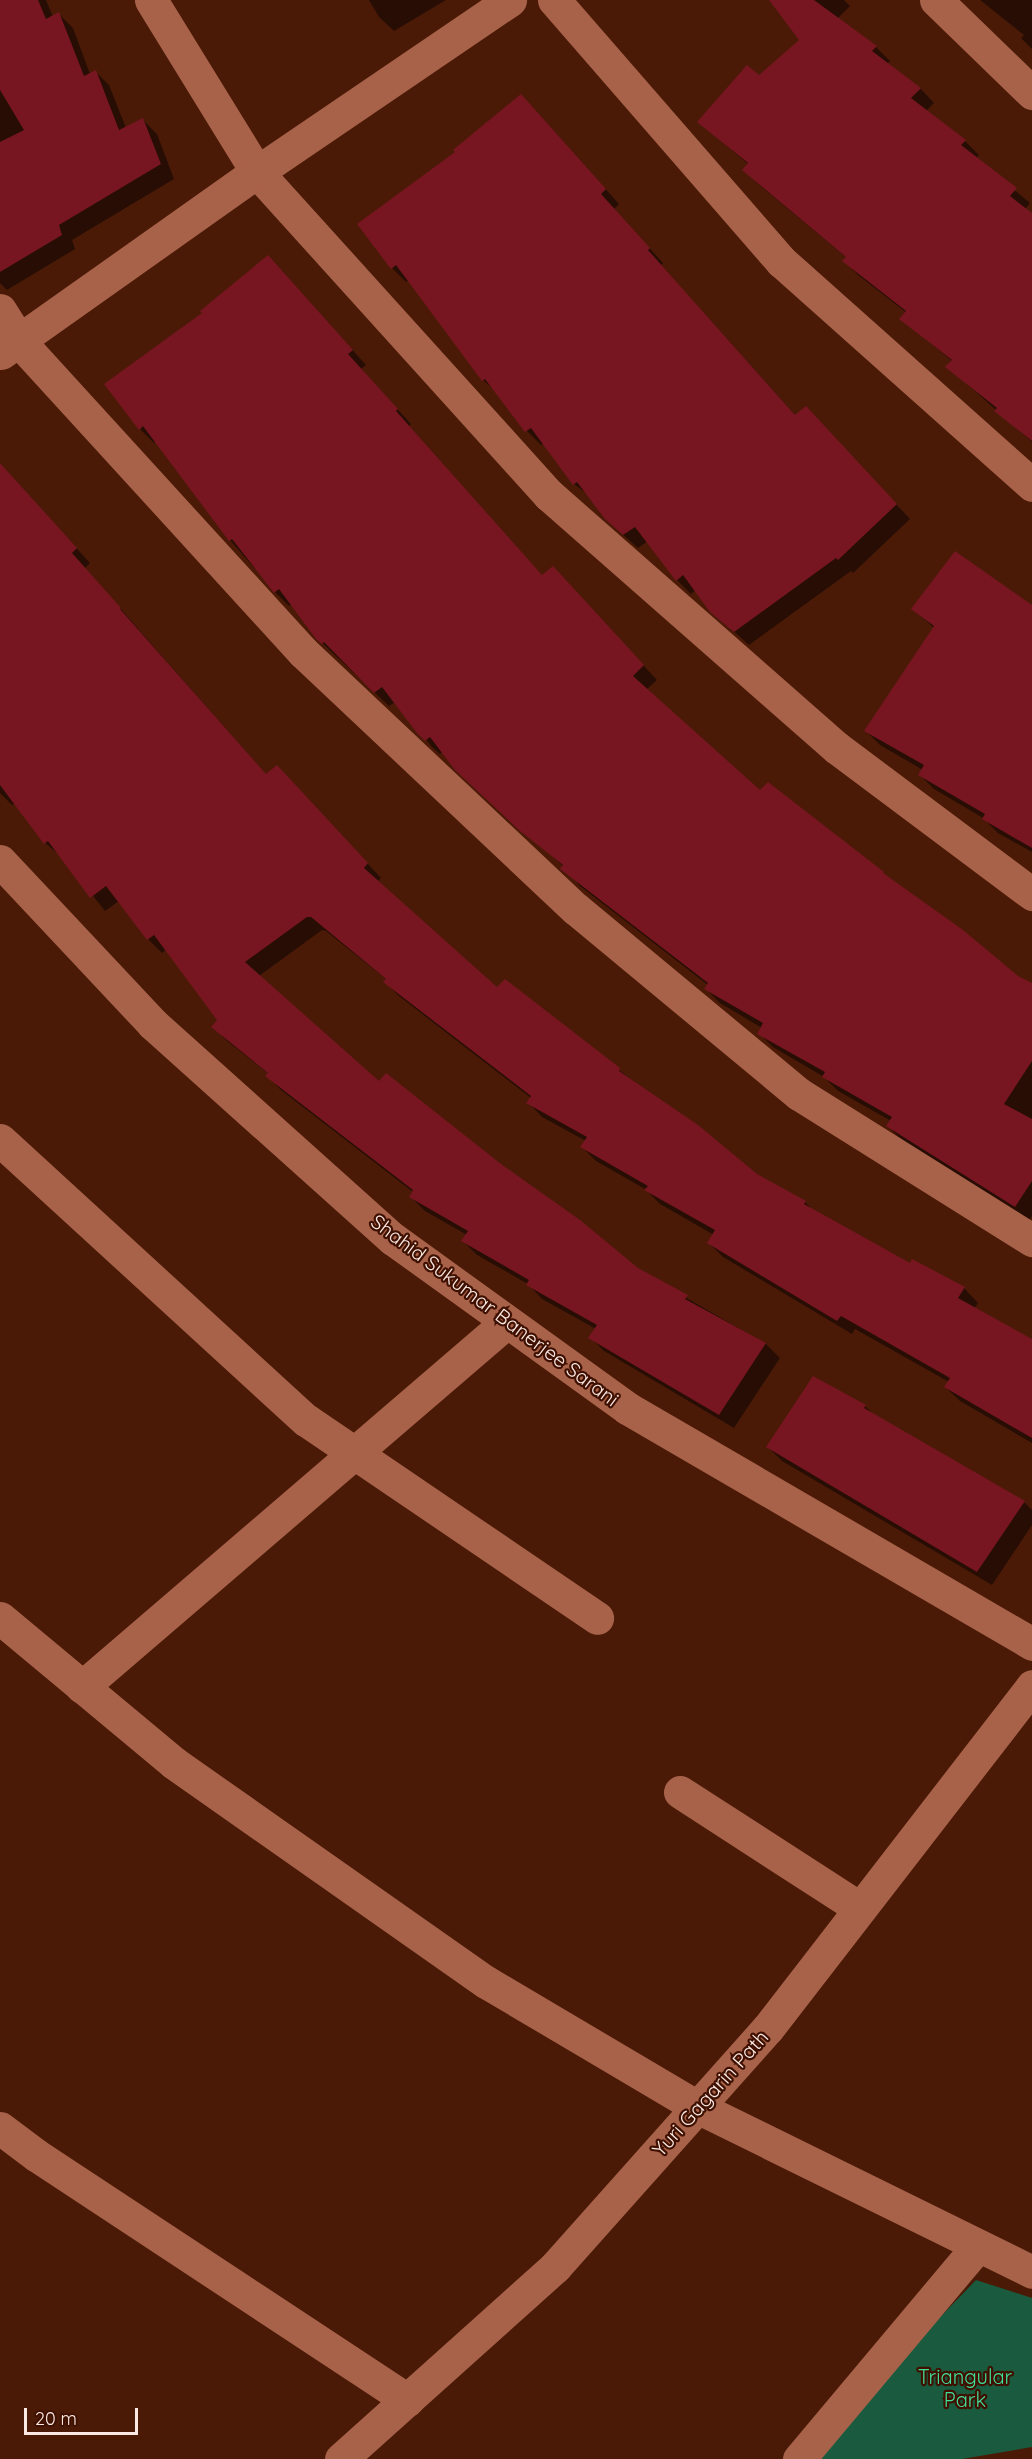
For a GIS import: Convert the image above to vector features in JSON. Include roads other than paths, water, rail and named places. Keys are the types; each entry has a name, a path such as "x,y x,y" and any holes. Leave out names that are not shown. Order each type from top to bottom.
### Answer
{"street":[{"path":"151,0 257,172 549,495 837,748 1032,894"},
{"path":"9,348 257,172 510,0"},
{"path":"554,0 782,262 1032,485"},
{"path":"936,0 1032,93"},
{"path":"0,310 9,348 303,652 576,909 799,1094 1032,1240"},
{"name":"Shahid Sukumar Banerjee Sarani","path":"0,861 153,1024 393,1239 627,1408 1032,1644"},
{"path":"0,1140 306,1420 597,1618"},
{"path":"82,1687 507,1322"},
{"path":"0,1618 174,1763 486,1982 697,2107 1032,2272"},
{"name":"Yuri Gagarin Path","path":"341,2459 555,2267 768,2028 1032,1686"},
{"path":"681,1792 859,1908"},
{"path":"0,2128 36,2155 408,2400"},
{"path":"799,2459 978,2246"}],"park label":[{"name":"Triangular Park","path":"965,2388"}]}
